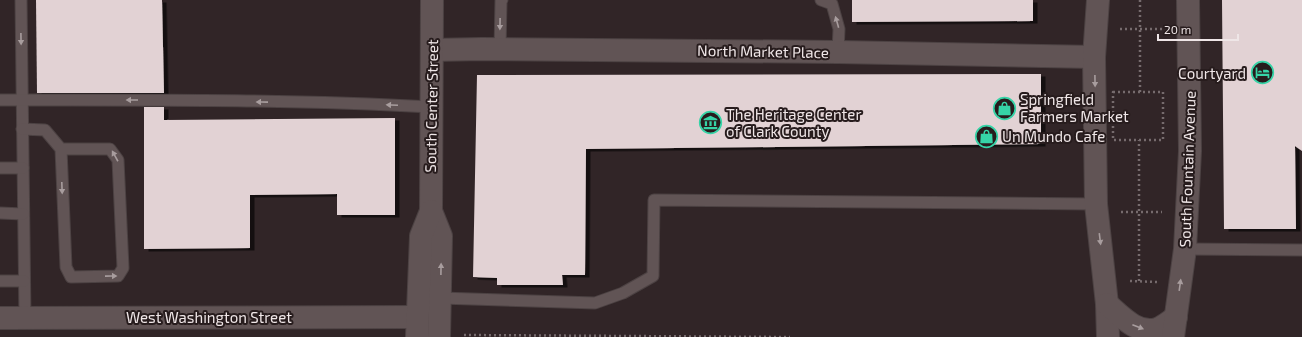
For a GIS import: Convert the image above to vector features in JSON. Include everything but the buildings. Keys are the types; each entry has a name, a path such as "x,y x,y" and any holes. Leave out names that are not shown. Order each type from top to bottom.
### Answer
{"street":[{"name":"South Center Street","path":"432,0 431,211 441,236 441,298 439,337"},
{"path":"1098,0 1094,57 1096,204 1107,304 1108,337"},
{"name":"South Fountain Avenue","path":"1174,327 1185,249 1190,151 1188,0"},
{"name":"North Market Place","path":"432,50 500,49 838,52 1094,57"},
{"name":"South Center Street","path":"417,327 420,236 431,211"},
{"path":"1107,304 1128,323 1144,329 1174,327"},
{"name":"West Washington Street","path":"0,318 417,327"}],"lane":[{"path":"21,0 25,318"},
{"path":"500,49 502,0"},
{"path":"821,0 832,4 839,29 838,52"},
{"path":"0,100 324,102 431,107"},
{"path":"22,129 45,130 61,149 66,266 71,277 118,276 123,268 118,160 110,149 61,149"},
{"path":"0,168 23,168"},
{"path":"441,298 595,303 623,293 653,276 654,200 1096,204"},
{"path":"0,213 23,214"},
{"path":"1185,249 1302,250"},
{"path":"0,281 24,281"}],"path":[{"path":"1140,0 1140,92"},
{"path":"1119,28 1169,29"},
{"path":"1113,92 1140,92 1163,92 1162,140 1113,140 1113,92"},
{"path":"1139,140 1139,281"},
{"path":"1117,212 1162,212"},
{"path":"1123,281 1160,282"},
{"path":"462,335 790,337"}],"place":[{"name":"Courtyard","path":"1262,73"},
{"name":"Springfield Farmers Market","path":"1004,108"},
{"name":"The Heritage Center of Clark County","path":"711,123"},
{"name":"Un Mundo Cafe","path":"987,136"}]}
